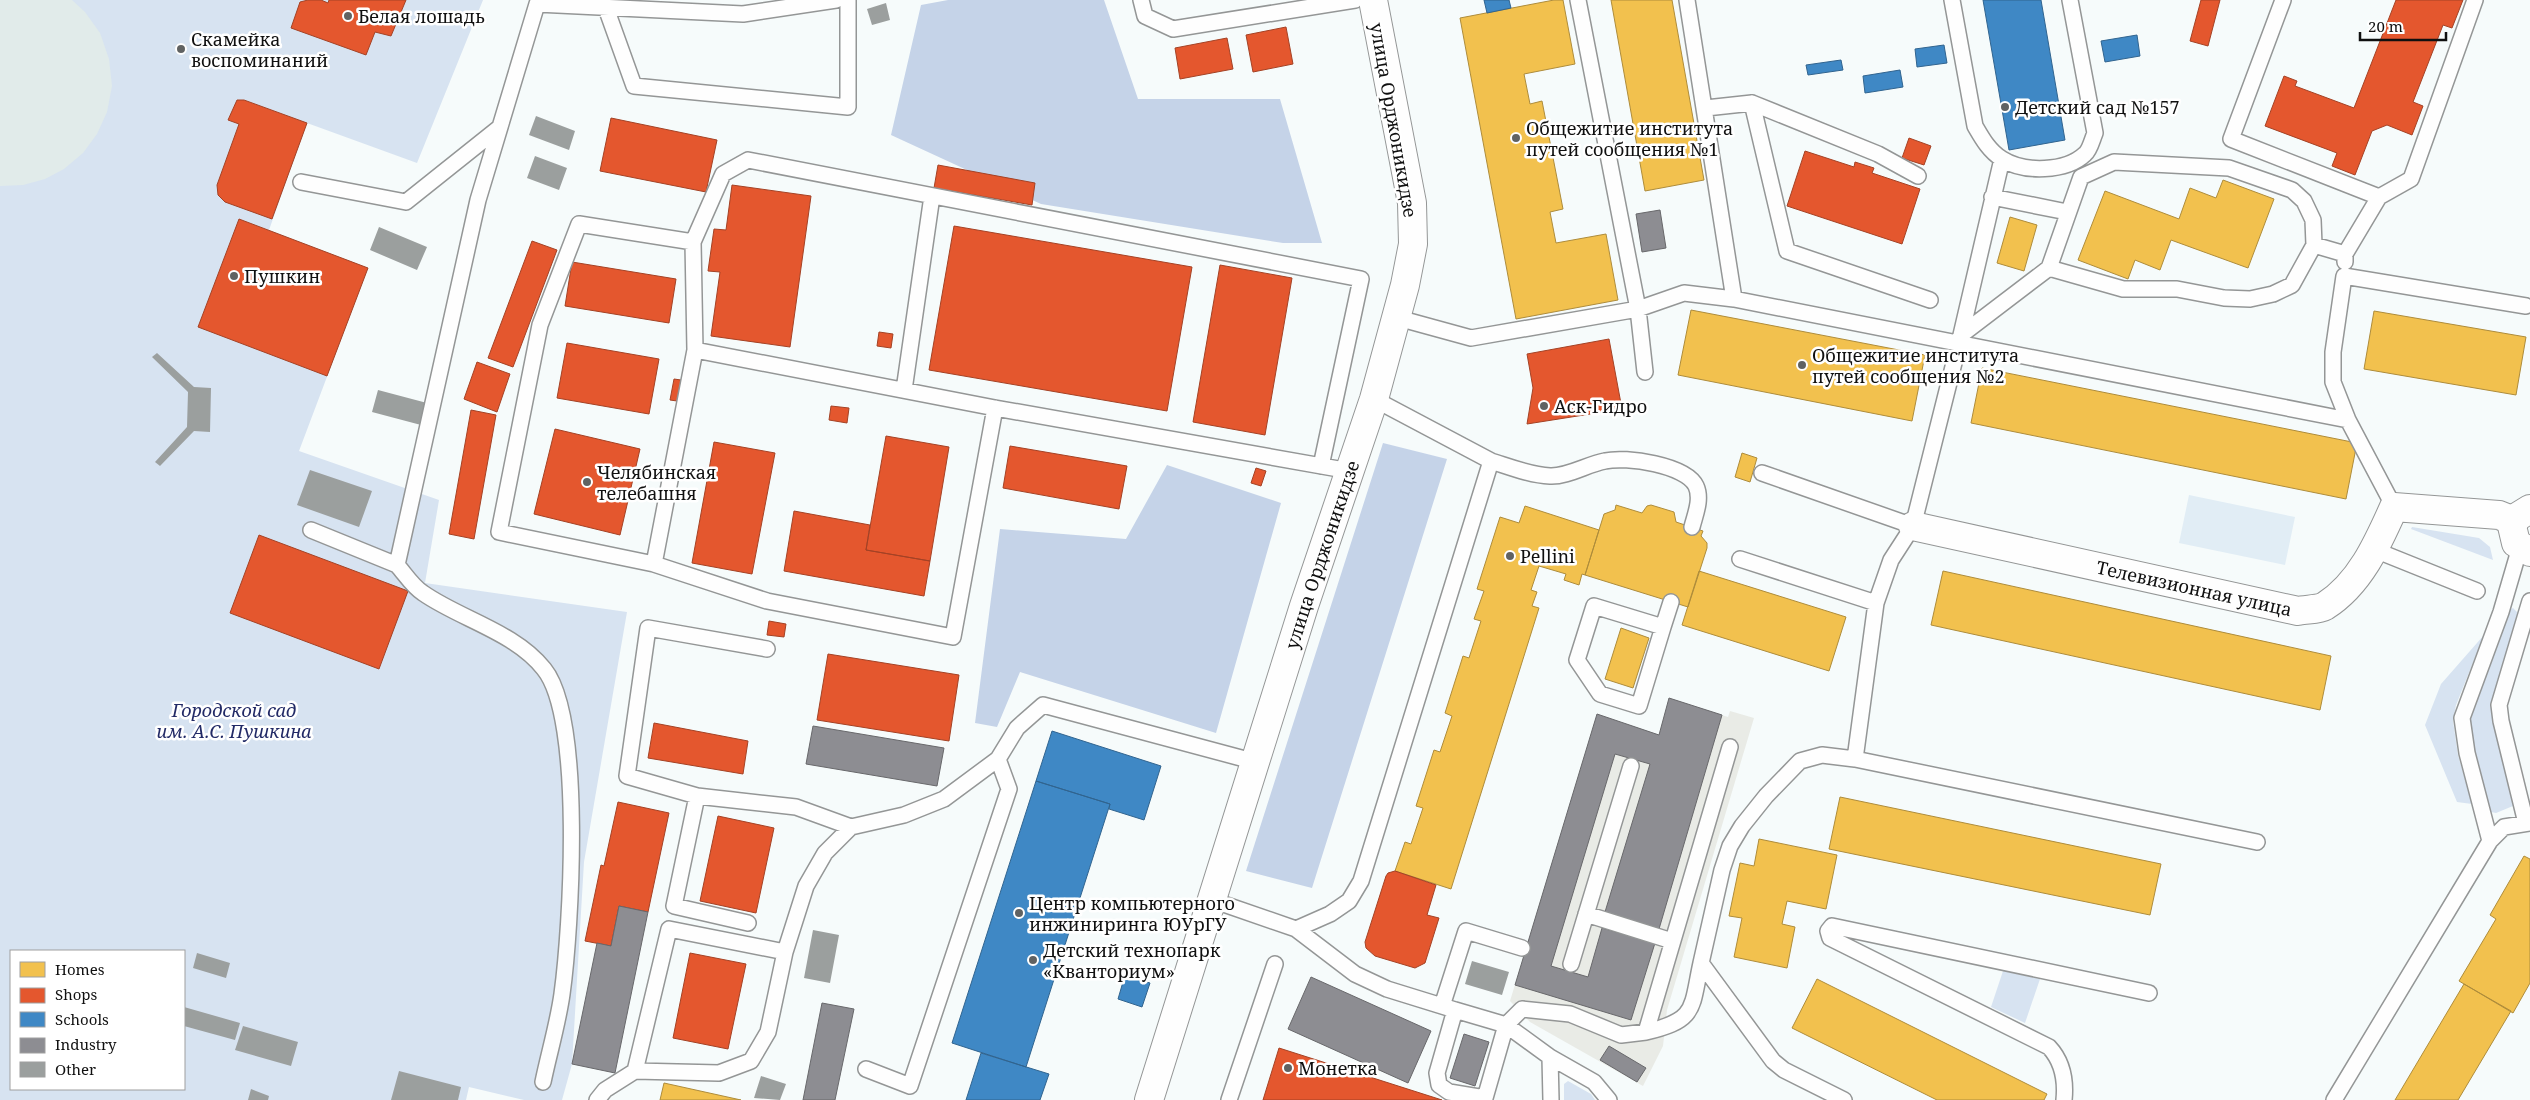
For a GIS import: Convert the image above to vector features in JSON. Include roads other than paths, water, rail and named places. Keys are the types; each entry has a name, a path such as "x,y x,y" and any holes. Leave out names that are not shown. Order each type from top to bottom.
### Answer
{"street":[{"name":"улица Орджоникидзе","path":"1149,1100 1304,606 1374,399 1398,318 1413,244 1412,203 1373,0"},
{"name":"Телевизионная улица","path":"1913,526 2298,611 2324,607 2345,588 2375,550 2394,507"},
{"path":"2394,507 2522,515 2513,538 2525,550"}],"lane":[{"path":"397,565 478,200 537,4 742,14 836,0"},
{"path":"606,8 634,86 848,107 848,0"},
{"path":"1141,0 1145,16 1173,29 1355,0"},
{"path":"1578,0 1638,308 1645,372"},
{"path":"1687,0 1706,108 1734,299"},
{"path":"1952,0 1974,126 1986,144 2002,159 2030,168 2069,165 2086,153 2095,133 2070,0"},
{"path":"2284,0 2231,139 2380,197"},
{"path":"2394,507 2348,420 2333,382 2333,352 2344,276 2345,254 2380,197 2411,179 2475,0"},
{"path":"1706,108 1752,103 1878,154 1918,176"},
{"path":"1752,103 1787,252 1930,300"},
{"path":"301,182 406,202 500,127"},
{"path":"1855,759 1876,603 1891,560 1913,526 1960,340 2002,159"},
{"path":"654,564 695,350 693,242 723,174 748,160 1360,279 1321,466"},
{"path":"1960,340 2049,268 2067,212 2081,177 2114,162 2229,168 2292,190 2304,201 2313,220 2314,245 2292,285 2273,294 2250,299 2224,298 2177,289 2123,289 2049,268"},
{"path":"904,390 932,196"},
{"path":"1992,197 2067,212"},
{"path":"693,242 578,224 540,325 499,532 654,564 768,601 953,637 995,408"},
{"path":"2314,245 2345,254"},
{"path":"2344,276 2526,306"},
{"path":"1398,318 1471,338 1638,308 1684,293 1734,299 1960,340 2348,420"},
{"path":"695,350 995,408 1350,471"},
{"path":"1374,399 1491,461 1534,474 1552,476 1606,460 1632,458 1683,473 1696,486 1698,505 1692,527"},
{"path":"1296,929 1330,914 1349,900 1361,880 1491,461"},
{"path":"1762,473 1913,526"},
{"path":"311,530 397,565 422,593 510,640 544,668 556,689 565,732 570,795 572,876 562,994 543,1082"},
{"path":"2375,550 2477,591"},
{"path":"2490,841 2467,752 2462,718 2525,550"},
{"path":"1740,559 1876,603"},
{"path":"1663,627 1594,606 1577,660 1600,694 1639,706 1671,602"},
{"path":"2334,1100 2490,841 2504,827 2528,823 2501,721 2499,705 2529,606"},
{"path":"767,649 648,628 627,776 697,796 796,807 851,827"},
{"path":"597,1100 605,1090 635,1072 719,1073 751,1061 768,1032 785,952 806,886 825,853 851,827 904,815 944,798 998,759 1017,728 1043,705 1256,762"},
{"path":"1646,1032 1730,747"},
{"path":"1522,948 1466,931 1437,1073 1439,1085 1450,1092 1485,1099 1506,1025 1522,1009 1538,1009 1570,1014 1621,1035 1672,1026 1686,1017 1694,999 1722,870 1730,846 1742,826 1766,796 1800,761 1822,755 1855,759 2257,842"},
{"path":"866,1069 910,1086 1009,789 998,759"},
{"path":"1571,964 1631,766"},
{"path":"697,796 674,906 748,923"},
{"path":"1212,900 1296,929 1355,974 1387,989 1506,1025 1550,1056 1594,1082 1610,1100"},
{"path":"1586,914 1672,941"},
{"path":"2064,1100 2064,1076 2059,1058 2048,1047 1830,938 1828,931 1832,926 2149,992"},
{"path":"635,1072 669,929 785,952"},
{"path":"1702,962 1773,1061 1784,1070 1844,1100"},
{"path":"1230,1100 1275,964"},
{"path":"1550,1056 1551,1100"}],"place":[{"name":"Белая лошадь","path":"348,16"},
{"name":"Скамейка воспоминаний","path":"181,49"},
{"name":"Детский сад №157","path":"2005,107"},
{"name":"Общежитие института путей сообщения №1","path":"1516,138"},
{"name":"Пушкин","path":"234,276"},
{"name":"Общежитие института путей сообщения №2","path":"1802,365"},
{"name":"Аск-Гидро","path":"1544,406"},
{"name":"Челябинская телебашня","path":"587,482"},
{"name":"Pellini","path":"1510,556"},
{"name":"Центр компьютерного инжиниринга ЮУрГУ","path":"1019,913"},
{"name":"Детский технопарк «Кванториум»","path":"1033,960"},
{"name":"Монетка","path":"1288,1068"}],"park label":[{"name":"Городской сад им. А.С. Пушкина","path":"234,720"}]}
